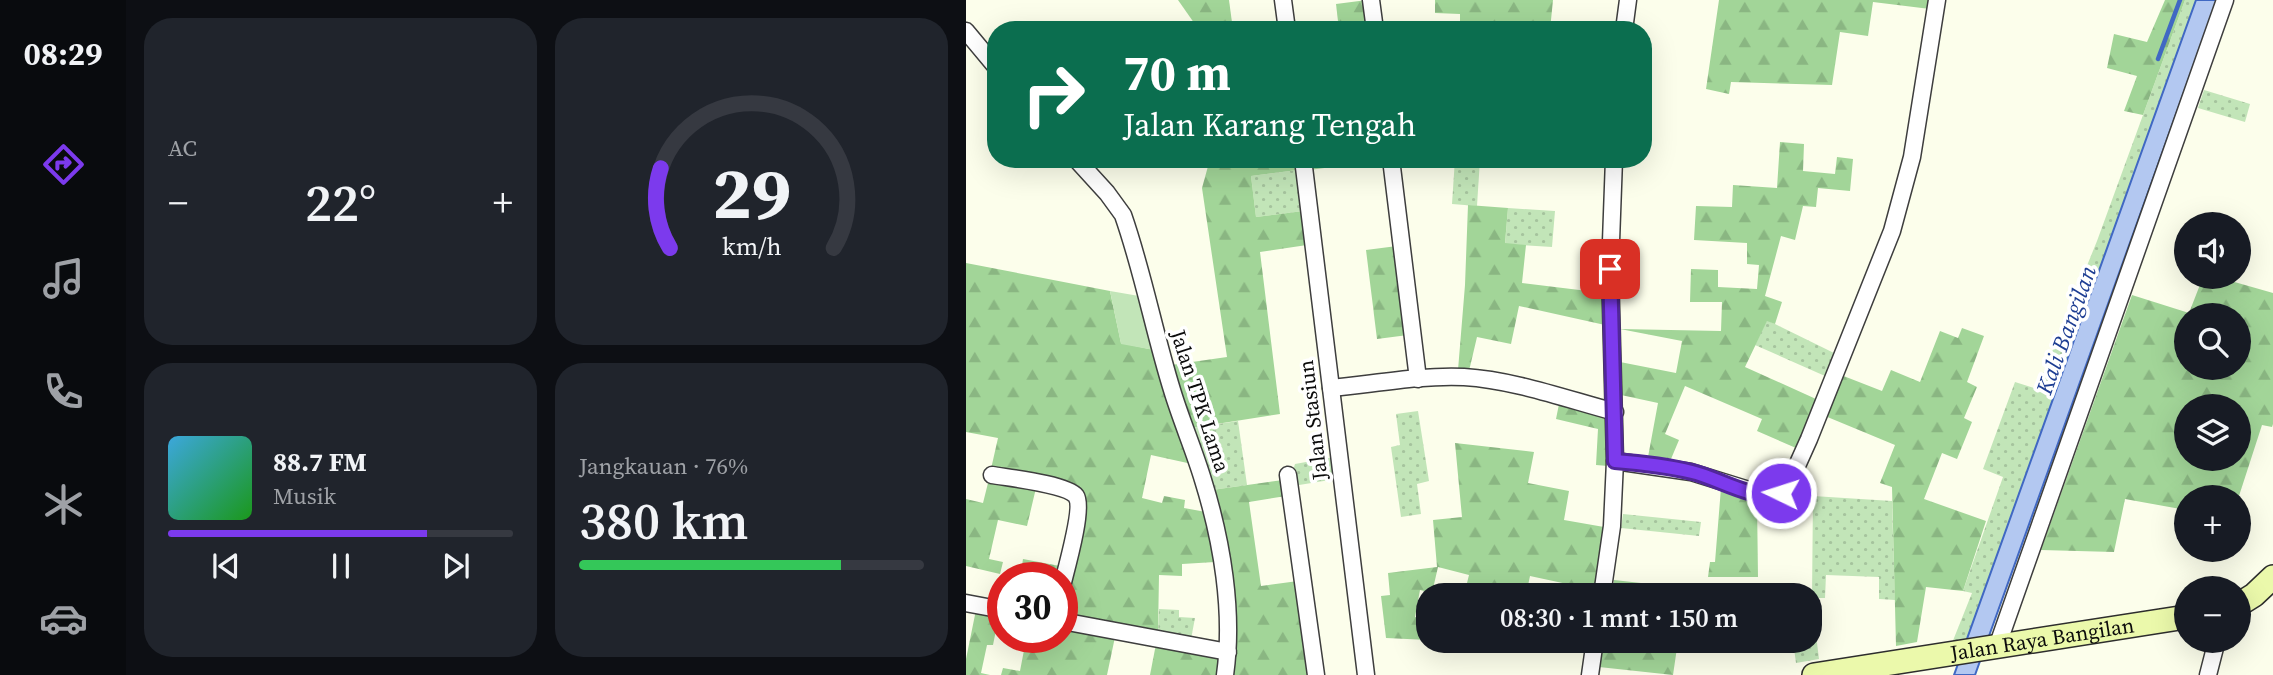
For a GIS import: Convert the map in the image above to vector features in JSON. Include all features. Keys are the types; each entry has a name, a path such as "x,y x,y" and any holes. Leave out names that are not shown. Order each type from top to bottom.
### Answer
{"main road":[{"path":"2251,597 2273,577"},
{"name":"Jalan Raya Bangilan","path":"1814,675 2174,619"}],"street":[{"path":"1283,0 1286,21"},
{"path":"1371,0 1374,21"},
{"path":"1625,21 1628,0"},
{"path":"1615,461 1691,472 1765,495 1781,493 1787,488 1892,231 1912,158 1937,0"},
{"path":"1994,647 2225,0"},
{"path":"966,31 987,56"},
{"name":"Jalan TPK Lama","path":"1084,168 1118,206 1129,233 1172,393 1210,505 1222,568 1228,652 1225,675"},
{"name":"Jalan Stasiun","path":"1304,168 1366,675"},
{"path":"1392,168 1418,379"},
{"path":"1604,583 1612,526 1615,461 1610,281 1614,168"},
{"path":"1331,388 1445,377 1481,379 1615,412"},
{"path":"992,475 1059,488 1074,494 1078,511 1067,562"},
{"path":"1288,475 1317,675"},
{"path":"966,603 987,607"},
{"path":"1078,624 1228,652"},
{"path":"1590,675 1593,653"},
{"path":"2208,675 2214,653"}],"green space":[{"path":"1178,0 1229,0 1232,21 1193,21"},
{"path":"1367,0 1369,21 1338,21 1336,4"},
{"path":"1435,0 1553,0 1551,21 1460,21 1460,14 1435,13"},
{"path":"1719,0 1931,0 1930,9 1873,2 1868,36 1840,32 1832,85 1731,82 1729,94 1706,89"},
{"path":"2165,0 2185,0 2143,115 2124,111 2137,76 2107,68 2114,34 2147,42"},
{"path":"2185,0 2196,0 1967,640 1952,643 1972,593 1963,591 2003,477 1983,469 2015,382 2037,389 2097,241"},
{"path":"2204,90 2250,104 2245,122 2198,108"},
{"path":"1780,142 1804,144 1803,171 1835,174 1837,157 1853,159 1850,191 1818,188 1816,207 1803,206 1795,240 1781,236 1765,296 1782,302 1775,324 1767,321 1745,367 1816,399 1796,448 1757,431 1762,419 1685,386 1665,434 1679,440 1671,459 1648,457 1658,403 1621,395 1620,362 1676,373 1682,341 1620,329 1721,331 1722,302 1690,302 1691,269 1718,270 1718,287 1757,289 1759,265 1747,264 1747,243 1694,240 1696,206 1732,207 1733,185 1777,188"},
{"path":"1208,168 1298,168 1251,176 1256,217 1303,211 1307,245 1260,252 1280,414 1191,428 1171,365 1227,357 1202,188"},
{"path":"1454,168 1479,168 1477,206 1452,204"},
{"path":"1298,170 1303,211 1256,217 1251,176"},
{"path":"1468,205 1508,208 1505,243 1526,245 1522,283 1604,293 1605,325 1519,306 1511,344 1477,337 1469,371 1458,370"},
{"path":"1508,208 1555,211 1552,247 1505,244"},
{"path":"1397,246 1408,335 1377,339 1366,250"},
{"path":"966,263 1110,291 1121,343 1154,350 1192,464 1151,455 1142,498 1162,503 1164,496 1185,500 1184,508 1206,512 1215,562 1182,564 1182,576 1159,575 1158,633 1078,617 1078,562 1073,562 1085,504 991,469 998,438 966,432"},
{"path":"2251,287 2273,293 2272,427 2262,425 2251,459 2251,394 2174,394 2174,471 2247,471 2243,485 2174,485 2174,508 2125,499 2114,552 2041,550 2132,295 2174,308 2174,380 2251,380 2251,303 2193,303 2198,289 2251,289"},
{"path":"1110,291 1139,296 1154,350 1121,344"},
{"path":"1767,320 1834,353 1825,376 1755,345"},
{"path":"1962,328 1984,336 1967,382 1977,387 1964,418 1972,422 1957,459 1942,453 1924,499 1986,521 1963,591 1926,587 1917,642 1896,646 1892,487 1880,483 1895,445 1825,416 1841,375 1882,391 1891,370 1920,382 1940,331 1958,338"},
{"path":"1559,404 1609,417 1608,466 1596,465 1598,429 1556,419"},
{"path":"1418,411 1429,481 1417,484 1421,514 1401,517 1391,447 1400,445 1396,414"},
{"path":"1238,421 1247,485 1212,490 1191,428"},
{"path":"1455,443 1534,452 1528,483 1569,491 1564,520 1604,527 1596,583 1562,583 1530,576 1529,583 1467,583 1469,575 1438,567 1434,583 1416,583 1416,639 1386,638 1381,596 1390,595 1388,573 1437,567 1433,520 1462,517"},
{"path":"1334,457 1336,479 1293,486 1295,464"},
{"path":"989,479 1036,488 1027,526 998,520 989,559 1003,562 987,562 987,571 966,566 966,499 983,503"},
{"path":"1283,480 1286,496 1249,502 1261,586 1298,581 1311,675 1230,675 1212,490"},
{"path":"1721,488 1757,500 1758,577 1708,577 1710,562 1715,562"},
{"path":"1813,496 1892,501 1895,600 1879,599 1879,577 1826,575 1825,598 1822,598 1822,583 1812,583"},
{"path":"1623,514 1701,522 1699,536 1621,528"},
{"path":"1614,580 1641,583 1614,583"},
{"path":"1159,609 1179,610 1179,617 1195,618 1191,639 1158,633"},
{"path":"976,610 987,612 987,645 981,673 990,675 966,675 966,659"},
{"path":"1078,630 1115,637 1107,675 1001,675 1003,668 1020,671 1023,653 1078,653"},
{"path":"1156,644 1221,656 1218,675 1150,675"},
{"path":"1602,653 1676,653 1673,675 1599,667"},
{"path":"1795,653 1818,653 1819,659 1796,663"}],"water":[{"path":"2196,0 2217,0 1975,675 1954,675"}],"waterway":[{"path":"2158,59 2180,0"}],"route":[{"path":"1610,269 1615,461 1675,468 1759,494 1781,493"}],"water label":[{"name":"Kali Bangilan","path":"2066,330"}]}
